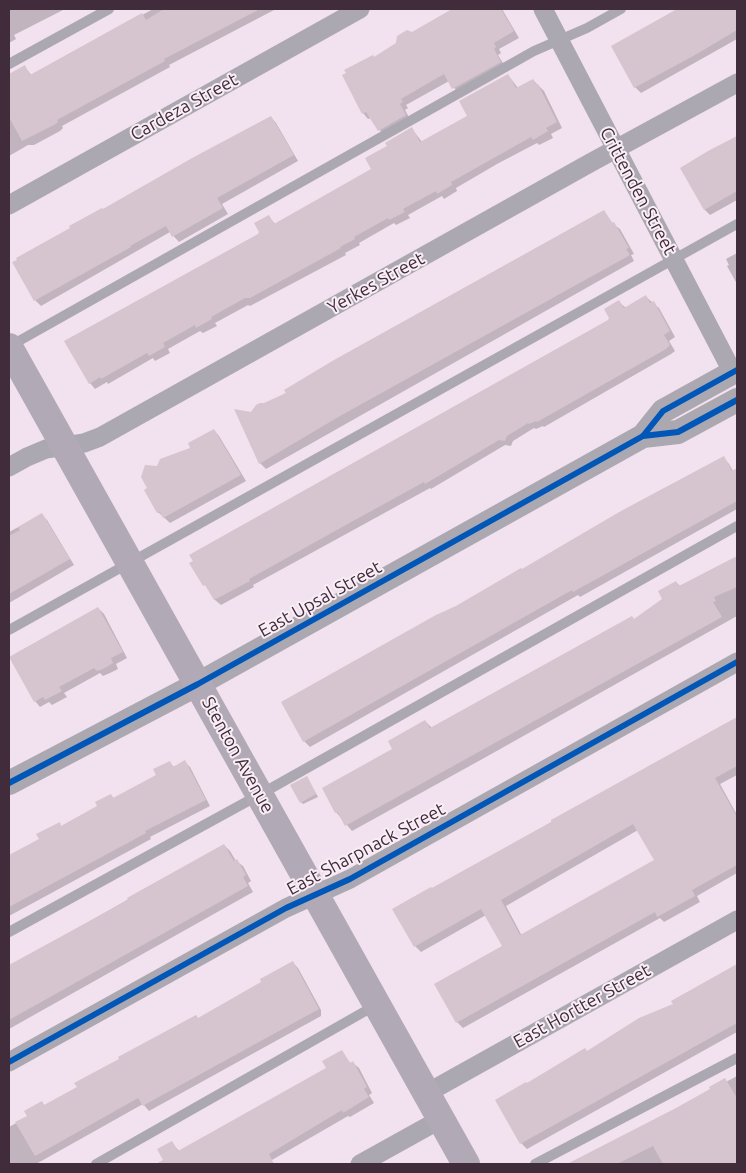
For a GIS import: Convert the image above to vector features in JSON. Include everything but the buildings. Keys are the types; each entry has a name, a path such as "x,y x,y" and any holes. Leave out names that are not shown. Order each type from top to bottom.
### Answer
{"main road":[{"name":"Stenton Avenue","path":"9,346 466,1164"}],"street":[{"name":"Cardeza Street","path":"9,205 360,9"},
{"name":"Crittenden Street","path":"543,9 735,371"},
{"name":"Yerkes Street","path":"9,467 27,457 46,450 84,443 100,437 737,83"},
{"name":"East Upsal Street","path":"9,783 198,684 643,436 663,411 735,371"},
{"name":"East Upsal Street","path":"643,436 678,432 737,400"},
{"name":"East Sharpnack Street","path":"9,1062 286,908 350,878 737,662"},
{"name":"East Hortter Street","path":"426,1093 737,920"},
{"path":"360,1164 441,1119"}],"lane":[{"path":"9,64 109,9"},
{"path":"9,346 534,52 587,28 622,9"},
{"path":"9,630 737,224"},
{"path":"9,932 259,795 737,526"},
{"path":"96,1164 377,1005"},
{"path":"535,1164 737,1058"}],"cycle path":[{"path":"9,783 198,684 643,436 663,411 737,370"},
{"path":"643,436 678,432 737,400"},
{"path":"9,1062 286,908 350,879 737,662"}]}
